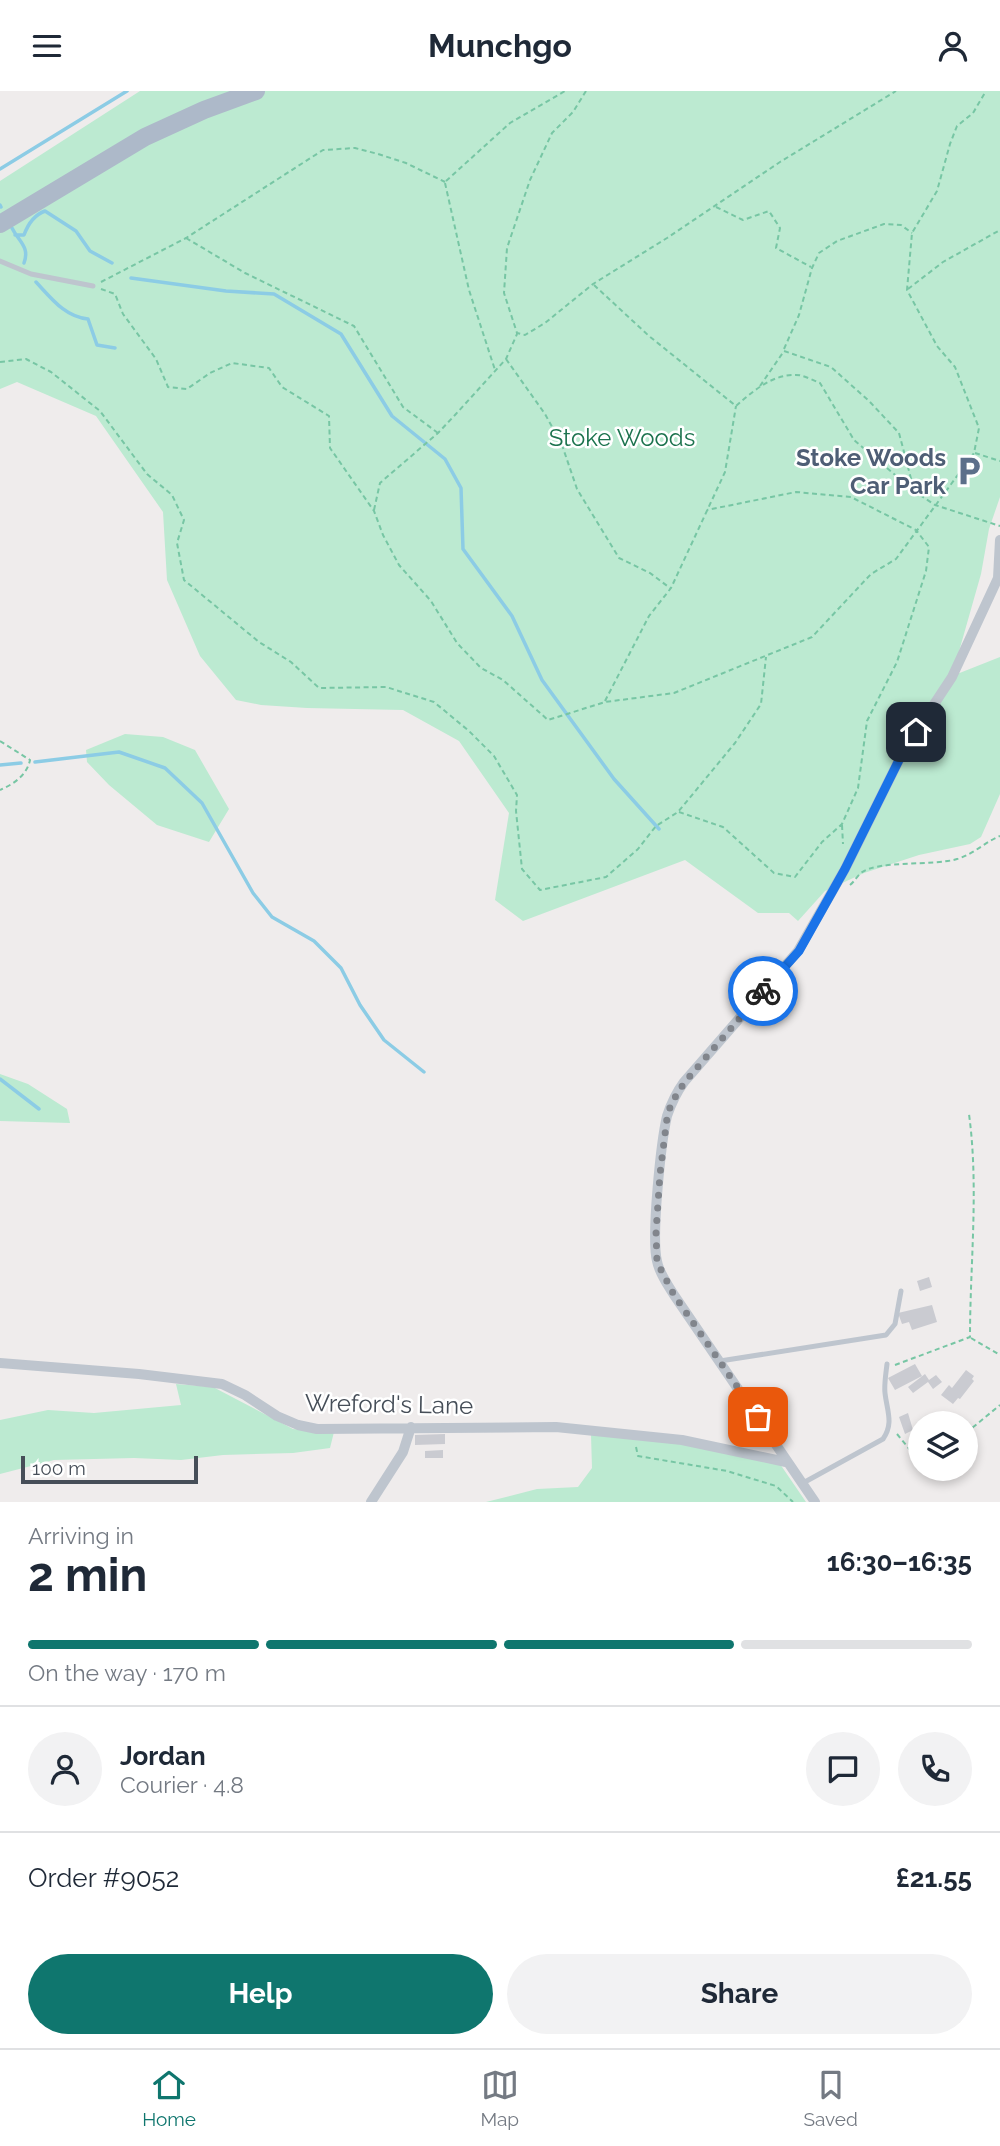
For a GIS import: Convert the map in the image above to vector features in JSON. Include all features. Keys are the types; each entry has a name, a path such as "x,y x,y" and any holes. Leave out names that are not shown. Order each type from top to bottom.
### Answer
{"main road":[{"path":"0,224 145,137 204,110 256,91"}],"street":[{"path":"815,1502 674,1295 657,1262 660,1174 667,1118 671,1104 684,1083 799,951 845,869 904,750 952,677 998,577 1000,540"},
{"name":"Wreford's Lane","path":"0,1363 139,1374 222,1384 277,1416 317,1429 556,1427 682,1440 786,1462"},
{"path":"371,1502 403,1452 411,1427"}],"lane":[{"path":"0,261 31,274 93,286"},
{"path":"720,1361 886,1335 895,1324 901,1291"},
{"path":"803,1483 883,1439 889,1425 884,1390 887,1364"}],"path":[{"path":"445,182 510,123 565,91"},
{"path":"374,511 380,483 438,433 506,359 517,333 504,293 506,248 530,180 552,133 573,112 586,91"},
{"path":"517,333 526,335 545,323 593,284 779,162 896,91"},
{"path":"93,286 115,294 123,314 156,359 168,387 187,389 210,373 232,363 269,368 282,387 328,416 330,448 374,511 399,565 430,601 457,643 481,669 503,680 548,720 605,702 674,693 812,637 871,574 896,559 974,453 979,428 955,367 937,346 907,290 912,233 937,191 957,126 973,113 986,91"},
{"path":"93,286 186,238 323,150 355,148 378,154 406,163 445,182"},
{"path":"445,182 469,290 496,371"},
{"path":"714,206 743,220 769,211 780,227 776,248 811,268"},
{"path":"605,702 649,616 671,588 725,472 736,406 760,386 784,351 799,315 811,268 819,253 837,240 884,224 901,225 912,233"},
{"path":"907,290 943,262 1000,230"},
{"path":"186,238 245,273 354,326 403,407 438,433"},
{"path":"593,284 649,335 736,406"},
{"path":"784,351 831,367 899,433 914,491"},
{"path":"0,362 26,359 43,367 100,411 147,474 173,495 184,520 177,543 184,580 259,642 291,662 319,688 386,687 434,702 469,731 494,756 517,795 522,869 540,890 606,877 638,849 656,826 678,812 735,743 761,704 766,656"},
{"path":"506,359 545,414 562,445 577,489 619,558 650,573 671,588"},
{"path":"760,386 795,374 820,383 854,440 914,491 935,505 1000,526"},
{"path":"974,453 1000,461"},
{"path":"678,812 723,827 774,873 795,877 822,842 842,824 858,788 867,721 897,662 926,571 929,547 916,530 851,497 796,492 707,510"},
{"path":"0,741 30,760 23,775 0,790"},
{"path":"857,879 861,872 877,867 956,860 1000,836"},
{"path":"969,1115 973,1233 970,1337"},
{"path":"970,1337 1000,1355"},
{"path":"887,1364 894,1365 970,1337"},
{"path":"978,1423 1000,1405"},
{"path":"889,1425 908,1448"},
{"path":"634,1436 638,1456 727,1471 776,1486 793,1502"}],"green space":[{"name":"Stoke Woods","path":"140,91 1000,91 1000,497 989,529 981,574 952,676 1000,657 1000,794 981,837 970,844 919,855 864,873 825,891 798,921 789,913 758,913 685,860 523,921 495,900 509,813 459,741 403,710 307,708 261,705 236,700 200,656 167,580 163,512 96,416 17,382 0,389 0,181"},
{"path":"125,734 163,737 195,750 229,809 209,842 157,825 109,785 87,762 86,750"},
{"path":"0,1074 28,1084 67,1109 70,1123 0,1121"},
{"path":"176,1384 213,1387 293,1429 334,1432 330,1448 181,1460 54,1460 0,1474 0,1420 48,1410 94,1413 181,1405"},
{"path":"591,1435 685,1444 780,1464 806,1502 486,1502 537,1489 578,1487 592,1468"}],"building":[{"path":"929,1277 932,1287 920,1291 917,1281"},
{"path":"932,1305 937,1322 912,1330 909,1322 902,1324 898,1313"},
{"path":"915,1364 922,1376 895,1390 888,1378"},
{"path":"966,1370 974,1376 974,1381 953,1404 941,1395 949,1385 952,1388"},
{"path":"925,1374 929,1380 936,1375 942,1382 933,1389 928,1382 913,1393 908,1387"},
{"path":"908,1413 908,1432 905,1434 899,1417"},
{"path":"445,1434 445,1444 415,1445 415,1435"},
{"path":"443,1450 443,1458 425,1458 425,1451"}],"waterway":[{"path":"0,169 127,91"},
{"path":"15,235 24,235 32,220 45,211 76,231 90,251 112,263"},
{"path":"12,228 25,249 24,263"},
{"path":"131,278 226,291 274,294 341,334 392,416 445,459 461,488 463,549 512,616 542,680 614,779 659,829"},
{"path":"36,282 65,311 88,319 97,345 115,348"},
{"path":"35,762 119,752 165,768 202,803 253,893 272,917 314,941 341,968 360,1005 384,1040 424,1072"},
{"path":"0,765 21,763"},
{"path":"0,1079 39,1109"}],"way so far":[{"path":"758,1417 674,1295 657,1262 656,1232 660,1174 671,1104 684,1083 763,991"}],"place":[{"name":"Stoke Woods Car Park","path":"969,471"}],"route":[{"path":"763,991 799,951 845,869 904,750 916,732"}]}
